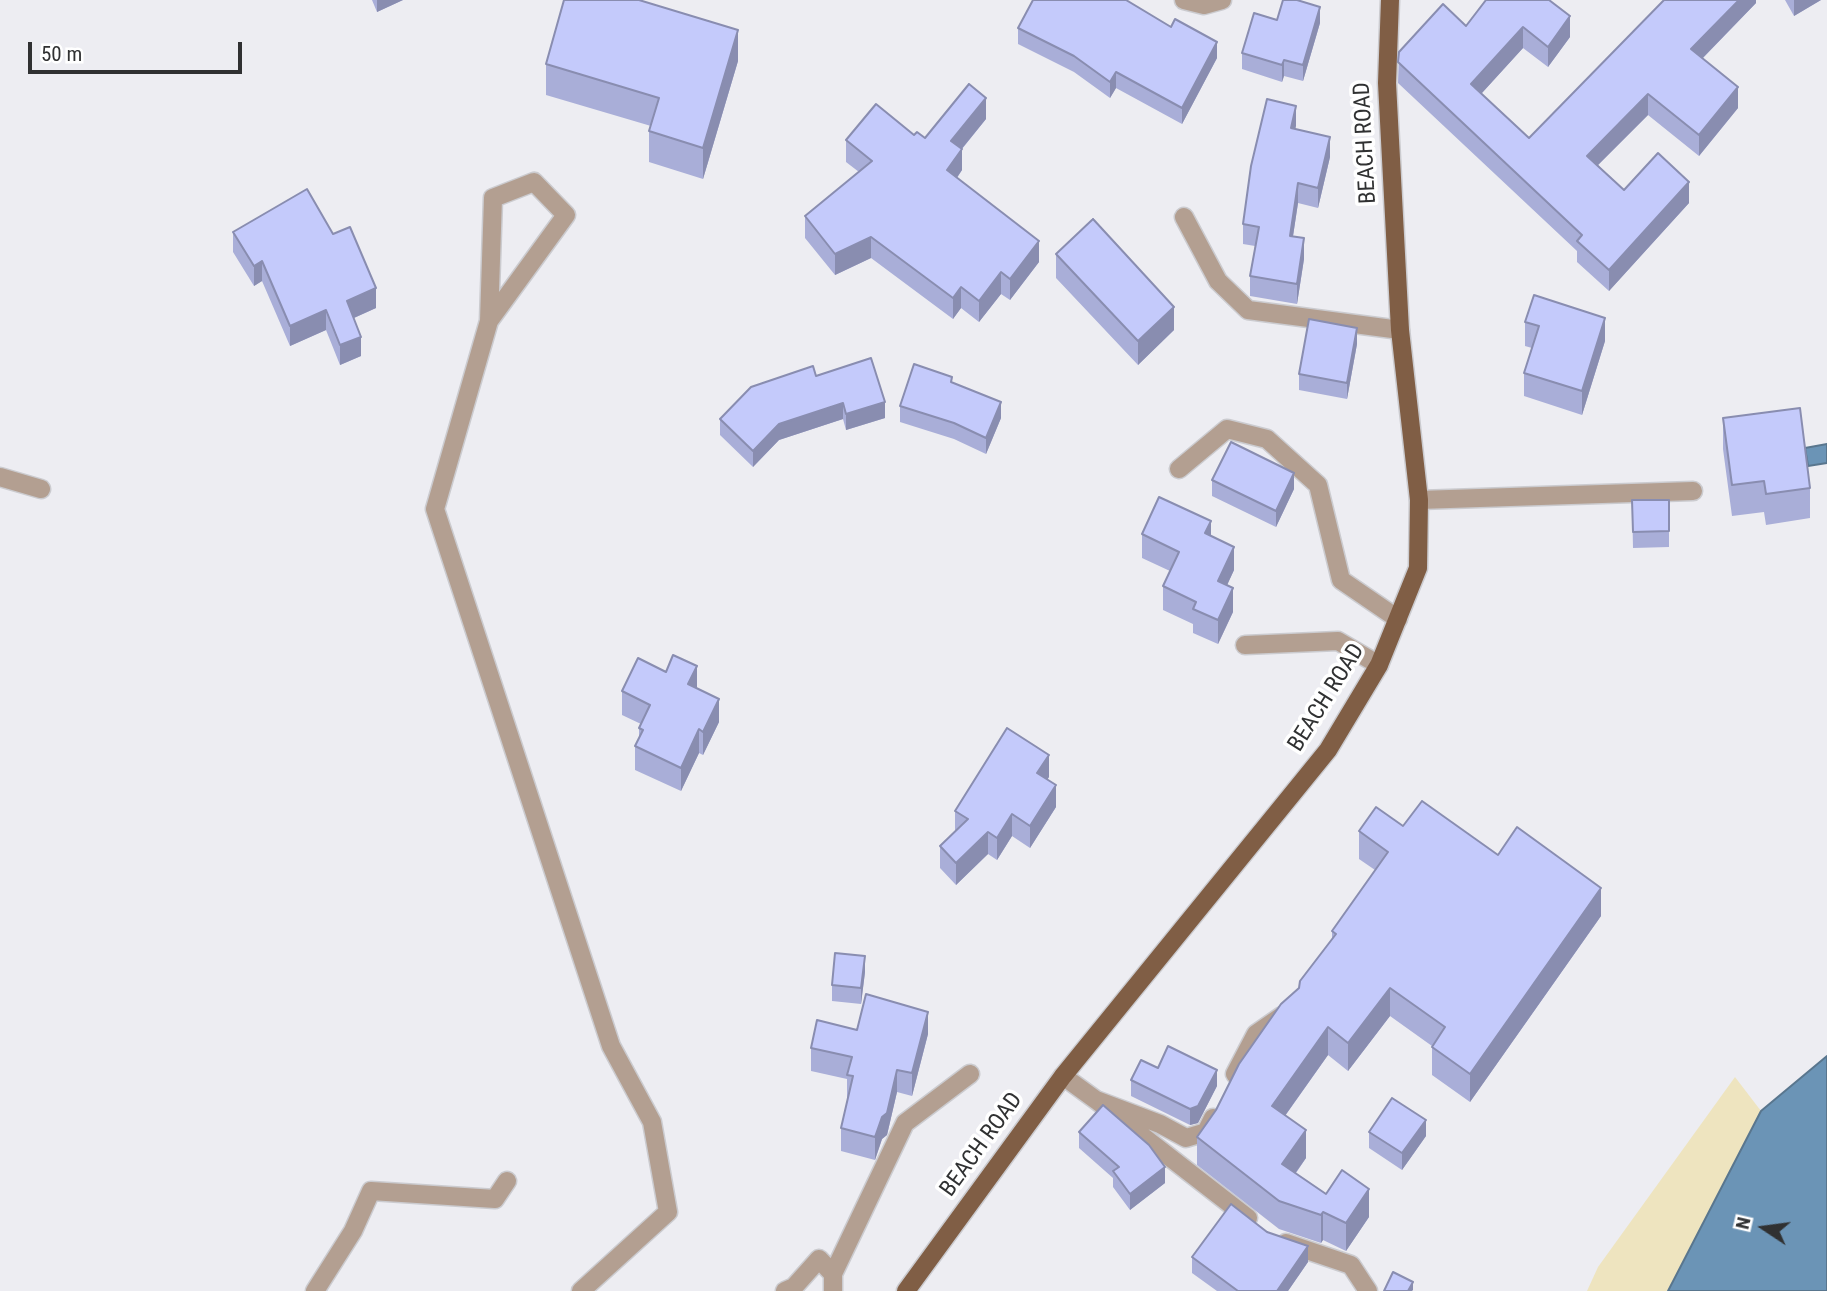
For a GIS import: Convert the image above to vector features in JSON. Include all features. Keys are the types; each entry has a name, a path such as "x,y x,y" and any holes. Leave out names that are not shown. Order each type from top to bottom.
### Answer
{"main road":[{"name":"BEACH ROAD","path":"906,1291 1063,1076 1328,750 1379,665 1418,568 1419,500 1400,330 1387,83 1390,0"}],"street":[{"path":"1184,0 1204,5 1222,0"},
{"path":"489,321 566,215 534,181 493,198 489,321 435,509 611,1046 652,1122 668,1212 580,1291"},
{"path":"1184,217 1218,281 1248,310 1400,330"},
{"path":"1179,469 1227,429 1267,439 1318,485 1342,580 1398,619"},
{"path":"0,477 41,489"},
{"path":"1419,500 1693,491"},
{"path":"1245,645 1338,641 1379,665"},
{"path":"1096,1100 1160,1124 1186,1138 1206,1132 1256,1034 1289,1011"},
{"path":"833,1282 905,1123 970,1074"},
{"path":"1063,1076 1269,1235 1350,1265 1368,1291"},
{"path":"315,1291 353,1231 371,1191 495,1199 507,1181"},
{"path":"785,1291 794,1287 819,1259 833,1282"}],"sand":[{"path":"1735,1077 1761,1111 1668,1291 1587,1291 1598,1267"}],"water":[{"path":"1827,444 1827,463 1808,466 1805,448"},
{"path":"1827,1056 1827,1291 1668,1291 1761,1111"}],"building":[{"path":"564,0 639,0 738,30 703,148 649,131 659,98 546,64"},
{"path":"1033,0 1126,0 1171,27 1175,19 1217,42 1182,108 1116,72 1110,82 1074,56 1018,28"},
{"path":"1283,0 1297,0 1320,7 1303,65 1284,60 1282,65 1242,53 1254,13 1277,20"},
{"path":"1486,0 1549,0 1570,16 1548,47 1523,27 1471,84 1529,138 1664,0 1739,0 1691,49 1738,87 1699,135 1648,94 1587,156 1624,190 1658,153 1689,182 1609,270 1577,241 1582,235 1398,62 1399,52 1443,4 1466,26"},
{"path":"969,84 986,98 951,141 962,149 947,170 1039,241 1010,279 1001,272 979,301 961,287 953,298 871,237 835,254 805,216 872,161 846,140 876,104 914,135 917,132 925,138"},
{"path":"1267,99 1296,106 1291,128 1330,137 1318,188 1298,183 1290,236 1304,238 1297,284 1250,276 1259,227 1243,224 1251,166"},
{"path":"307,189 333,234 350,227 376,288 347,301 361,337 340,345 326,310 290,326 262,261 254,266 233,232"},
{"path":"1093,219 1174,307 1138,341 1056,254"},
{"path":"1534,295 1605,318 1582,391 1524,373 1539,326 1525,322"},
{"path":"1309,319 1357,328 1347,383 1299,374"},
{"path":"871,358 885,402 846,414 843,403 779,424 753,451 720,419 751,387 813,366 816,376"},
{"path":"914,364 952,377 951,382 1001,402 986,438 954,423 900,406"},
{"path":"1800,408 1810,488 1766,494 1764,481 1732,485 1723,418"},
{"path":"1231,442 1294,473 1276,511 1212,480"},
{"path":"1159,497 1211,521 1205,533 1234,547 1218,581 1233,588 1218,620 1193,609 1196,602 1163,586 1179,552 1142,534"},
{"path":"1632,500 1669,500 1669,531 1633,532"},
{"path":"673,655 697,666 688,684 719,699 703,732 699,729 681,768 635,746 643,730 639,728 650,705 622,691 638,658 666,672"},
{"path":"1007,728 1049,755 1037,773 1056,785 1030,826 1012,814 997,838 988,832 956,863 940,846 968,819 955,811"},
{"path":"1422,801 1498,855 1517,827 1601,888 1470,1074 1432,1047 1445,1027 1390,988 1348,1043 1328,1027 1272,1106 1306,1130 1282,1164 1326,1194 1342,1170 1369,1189 1346,1223 1323,1212 1321,1215 1279,1201 1197,1137 1216,1110 1239,1064 1281,1004 1299,988 1300,981 1336,934 1332,931 1388,852 1359,831 1376,807 1403,826"},
{"path":"835,953 865,956 861,988 832,985"},
{"path":"866,994 928,1012 912,1073 897,1070 887,1113 882,1117 875,1137 841,1128 853,1076 847,1075 852,1057 811,1048 817,1020 857,1030"},
{"path":"1168,1046 1217,1070 1198,1106 1190,1109 1131,1080 1141,1060 1158,1068"},
{"path":"1392,1098 1426,1120 1402,1153 1369,1132"},
{"path":"1103,1105 1149,1145 1165,1167 1130,1194 1113,1171 1119,1167 1079,1132"},
{"path":"1231,1204 1267,1232 1308,1246 1277,1291 1238,1291 1192,1257"},
{"path":"1393,1272 1413,1282 1408,1291 1384,1291"}]}
